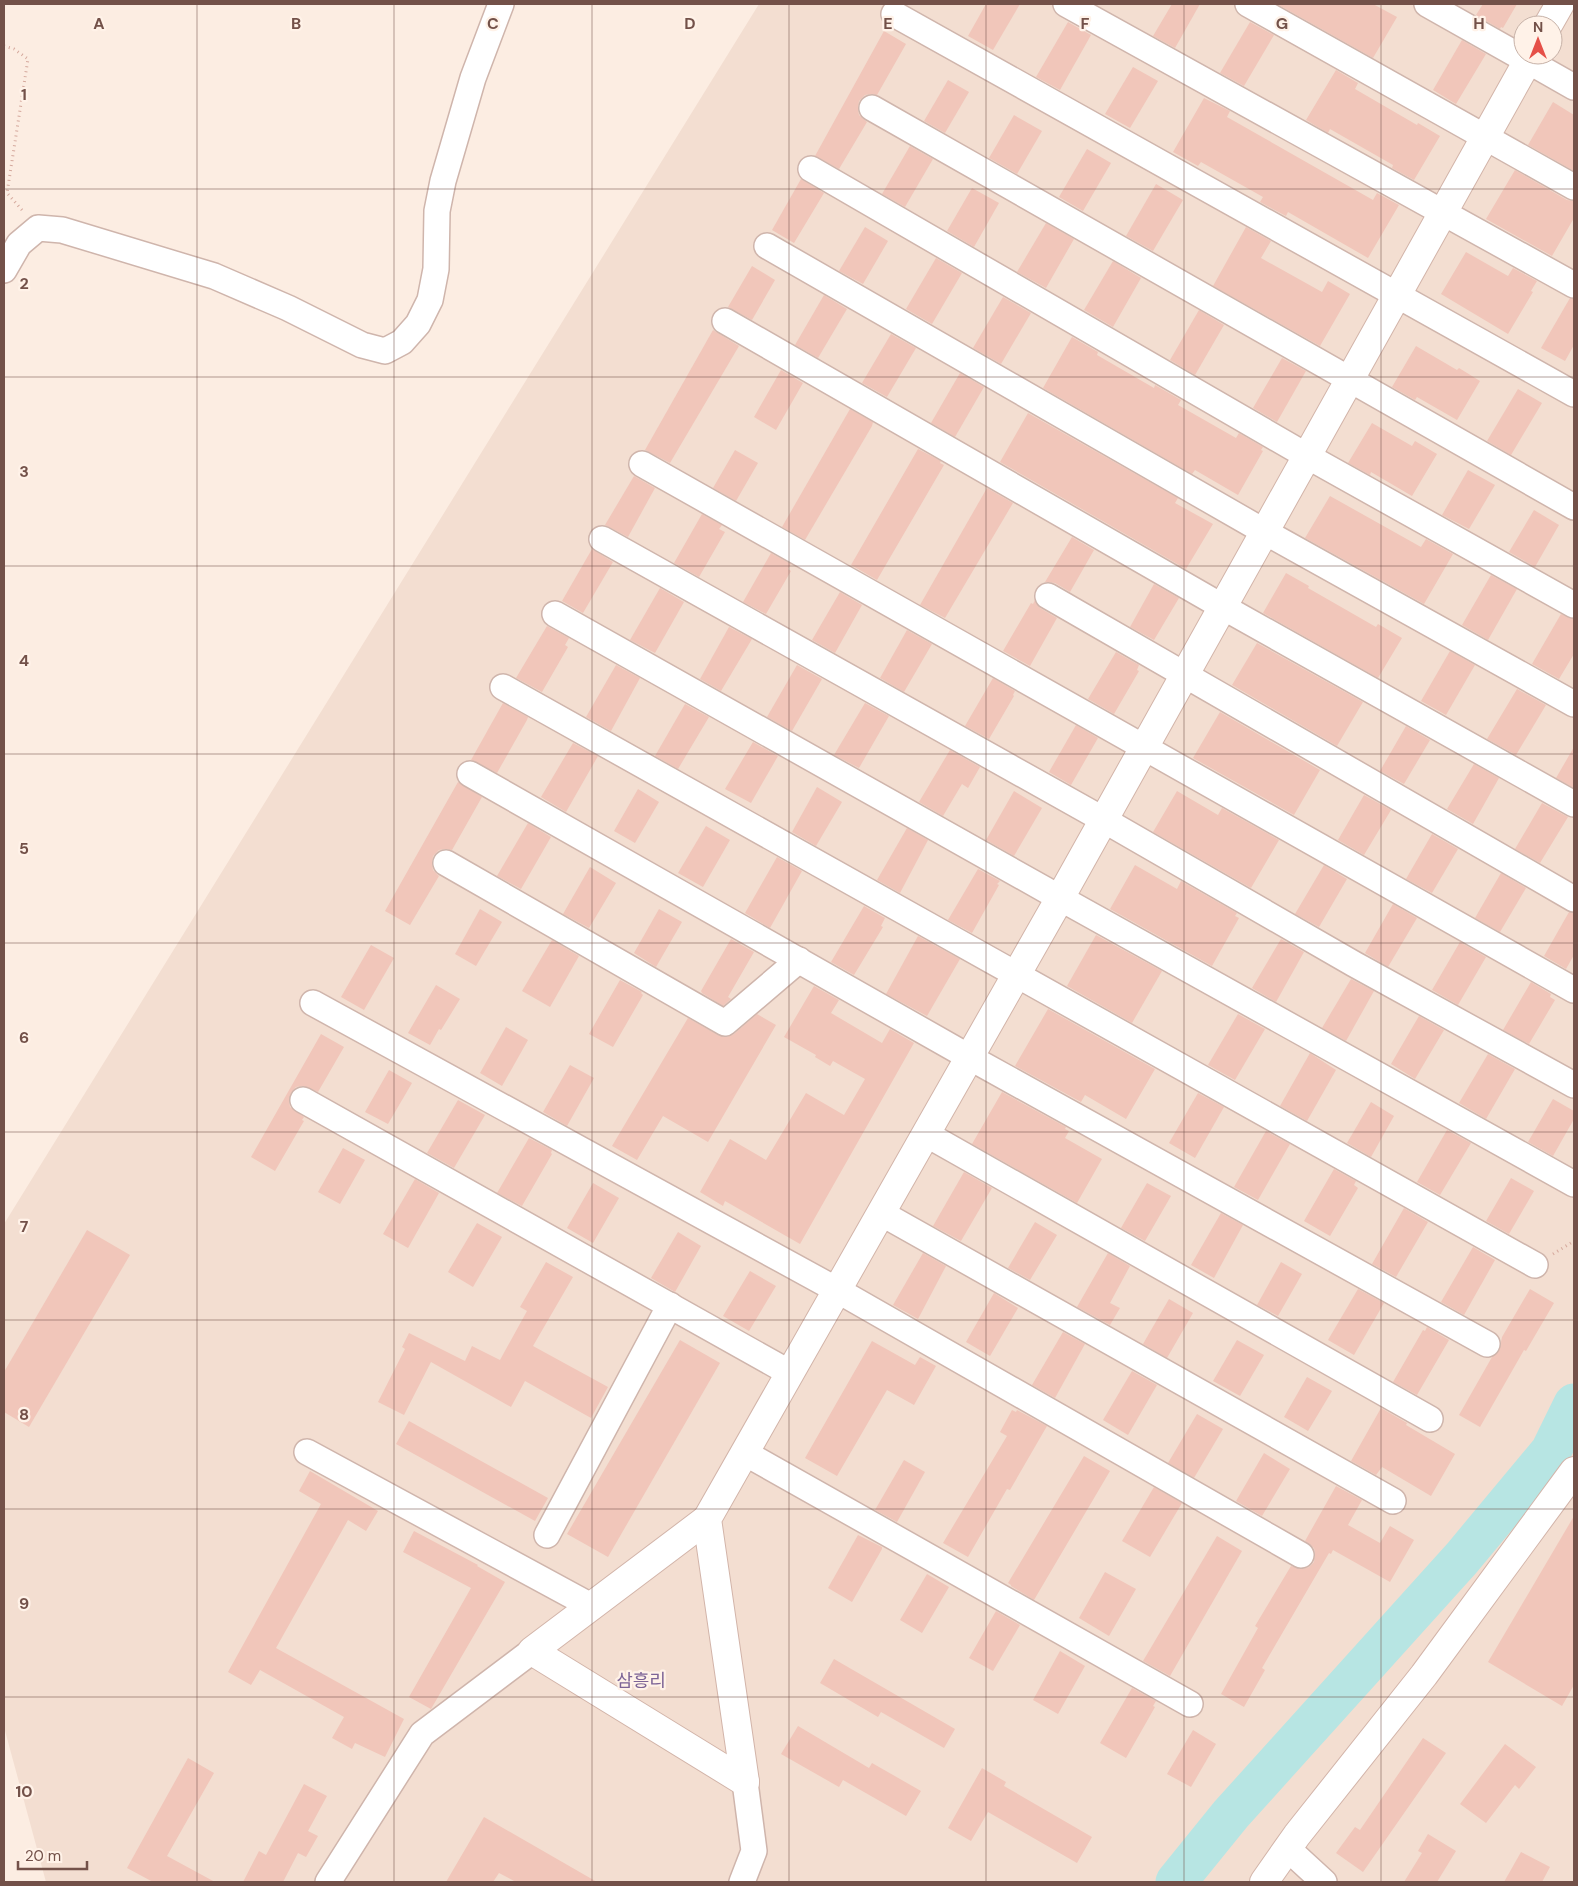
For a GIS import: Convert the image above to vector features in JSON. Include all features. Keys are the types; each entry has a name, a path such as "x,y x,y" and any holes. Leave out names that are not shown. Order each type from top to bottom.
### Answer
{"street":[{"path":"4,270 19,244 38,228 62,230 214,276 288,308 362,345 385,351 402,342 418,324 430,300 436,269 437,211 443,182 473,78 501,4"},
{"path":"1066,4 1574,285"},
{"path":"1248,4 1574,187"},
{"path":"1427,4 1513,49"},
{"path":"1554,15 1560,4"},
{"path":"894,14 1574,394"},
{"path":"328,1882 422,1734 707,1519 1104,820 1526,65"},
{"path":"1541,65 1574,87"},
{"path":"872,108 1574,506"},
{"path":"810,169 1307,456 1574,605"},
{"path":"767,246 1265,532 1574,704"},
{"path":"725,321 1223,607 1574,804"},
{"path":"642,464 1574,990"},
{"path":"602,539 1104,820 1354,964 1574,1085"},
{"path":"1048,596 1184,676 1574,898"},
{"path":"555,614 1574,1184"},
{"path":"503,687 1534,1265"},
{"path":"470,774 969,1058 1488,1344"},
{"path":"446,863 725,1023 799,960"},
{"path":"313,1003 837,1290 1301,1555"},
{"path":"303,1100 790,1373"},
{"path":"926,1134 1430,1419"},
{"path":"881,1213 1393,1501"},
{"path":"547,1535 670,1306"},
{"path":"308,1452 591,1606"},
{"path":"745,1454 1190,1704"},
{"path":"1264,1882 1287,1848 1424,1675 1574,1471"},
{"path":"707,1519 754,1851 742,1882"},
{"path":"532,1651 745,1782"},
{"path":"1287,1848 1324,1882"}],"path":[{"path":"4,46 14,49 28,59 7,193 38,228"}],"shaded area":[{"path":"759,4 1574,4 1574,1882 46,1882 4,1727 4,1224"}],"building":[{"path":"986,4 1020,4 993,50 968,36"},
{"path":"1172,4 1200,4 1175,48 1153,36"},
{"path":"1277,4 1373,4 1397,17 1373,58"},
{"path":"1483,4 1517,4 1503,28 1501,27 1500,29 1476,15"},
{"path":"1068,22 1091,35 1060,90 1036,77"},
{"path":"1250,22 1274,35 1244,86 1220,73"},
{"path":"884,31 906,44 877,95 865,95 859,101 859,115 867,122 839,169 815,156"},
{"path":"1462,40 1486,54 1456,104 1433,90"},
{"path":"1133,67 1158,81 1130,128 1105,114"},
{"path":"1336,70 1358,83 1355,89 1417,125 1418,123 1440,136 1414,180 1392,168 1393,165 1330,129 1328,133 1306,120"},
{"path":"948,80 969,92 945,133 924,121"},
{"path":"1204,98 1230,111 1227,117 1373,200 1377,193 1399,205 1368,258 1288,212 1286,216 1260,202 1263,197 1201,162 1198,166 1173,152"},
{"path":"1553,102 1574,115 1574,171 1528,145"},
{"path":"1014,115 1042,131 1017,174 989,158"},
{"path":"910,146 933,159 905,207 882,194"},
{"path":"1087,149 1111,163 1083,211 1059,197"},
{"path":"1515,170 1567,200 1574,201 1574,218 1552,256 1486,219"},
{"path":"801,179 824,193 794,243 772,230"},
{"path":"1156,184 1183,200 1153,251 1126,236"},
{"path":"972,188 999,203 974,247 947,231"},
{"path":"1046,223 1074,239 1046,288 1017,272"},
{"path":"865,227 888,241 863,284 839,271"},
{"path":"1246,227 1271,241 1261,258 1322,292 1328,281 1350,294 1320,346 1213,286"},
{"path":"1466,252 1508,276 1513,268 1537,281 1531,291 1533,292 1508,334 1441,294"},
{"path":"936,258 962,273 932,324 906,309"},
{"path":"1113,261 1141,278 1113,327 1084,310"},
{"path":"752,266 775,280 752,320 728,307"},
{"path":"824,295 847,309 818,358 795,345"},
{"path":"1003,297 1031,313 1001,364 973,348"},
{"path":"1570,298 1574,299 1574,345 1565,361 1541,348"},
{"path":"1199,310 1224,325 1195,375 1170,360"},
{"path":"713,330 739,346 670,463 645,450"},
{"path":"891,334 916,348 887,397 862,383"},
{"path":"1072,337 1098,352 1097,355 1154,388 1155,385 1181,400 1178,405 1236,438 1239,433 1263,447 1261,450 1263,451 1238,495 1195,470 1192,474 1043,388"},
{"path":"1416,346 1480,381 1457,420 1417,397 1415,400 1392,387"},
{"path":"1282,358 1306,371 1277,422 1253,408"},
{"path":"781,370 803,383 776,430 754,417"},
{"path":"960,373 984,387 955,437 931,423"},
{"path":"1518,389 1542,403 1511,455 1487,441"},
{"path":"850,409 873,422 872,426 805,540 782,527"},
{"path":"1028,413 1178,498 1175,503 1213,524 1186,569 1000,462"},
{"path":"1372,423 1412,446 1415,441 1437,454 1412,496 1371,472 1370,475 1348,463"},
{"path":"918,449 941,461 940,463 944,465 877,580 851,565"},
{"path":"735,450 758,463 736,501 713,488"},
{"path":"1468,470 1495,485 1469,529 1442,515"},
{"path":"634,476 655,488 628,537 605,525"},
{"path":"987,488 1013,503 945,618 920,605"},
{"path":"1330,496 1421,547 1426,539 1453,554 1424,604 1305,538"},
{"path":"1534,510 1559,525 1535,567 1509,552"},
{"path":"702,514 722,525 719,529 725,532 699,577 674,563"},
{"path":"1072,537 1094,550 1070,592 1055,583 1045,582"},
{"path":"592,549 613,562 583,613 562,601"},
{"path":"771,553 791,564 788,569 791,571 766,614 743,602"},
{"path":"1286,573 1309,586 1308,588 1376,627 1378,624 1402,638 1378,678 1263,613"},
{"path":"1491,575 1517,589 1488,640 1462,625"},
{"path":"1154,584 1179,598 1154,640 1130,627"},
{"path":"660,588 684,602 655,653 630,640"},
{"path":"840,592 862,605 835,653 812,640"},
{"path":"1035,600 1040,608 1057,618 1030,666 1003,651 1031,603 1033,604"},
{"path":"1561,614 1574,619 1574,654 1559,679 1532,664"},
{"path":"547,626 569,638 565,645 568,647 542,692 516,678"},
{"path":"729,627 752,639 721,691 700,679"},
{"path":"907,630 932,644 904,692 880,678"},
{"path":"1257,643 1363,702 1337,746 1232,685"},
{"path":"1450,651 1475,665 1446,715 1421,701"},
{"path":"1116,652 1139,665 1137,670 1139,671 1114,714 1088,699"},
{"path":"616,665 640,678 611,731 586,717"},
{"path":"797,665 822,679 792,731 767,717"},
{"path":"993,678 1015,691 1014,696 989,739 965,726"},
{"path":"1517,689 1546,705 1516,755 1487,739"},
{"path":"503,703 528,717 497,773 471,760"},
{"path":"865,703 889,716 859,768 834,755"},
{"path":"685,704 709,717 678,769 655,756"},
{"path":"1220,712 1320,770 1294,815 1193,758"},
{"path":"1076,725 1098,738 1071,785 1049,772"},
{"path":"1406,726 1430,740 1404,784 1380,771"},
{"path":"753,742 778,756 751,803 725,789"},
{"path":"573,743 598,756 566,812 541,797"},
{"path":"1574,747 1574,788 1556,778"},
{"path":"950,750 980,767 968,788 962,784 943,816 919,802"},
{"path":"1474,764 1499,778 1473,824 1447,809"},
{"path":"458,782 482,797 452,850 439,850 433,856 433,870 439,876 410,925 385,911"},
{"path":"817,787 842,802 816,846 792,832"},
{"path":"638,789 659,802 635,843 614,831"},
{"path":"1014,791 1042,808 1014,856 986,840"},
{"path":"1177,791 1218,815 1222,808 1279,840 1251,888 1153,832"},
{"path":"1364,795 1391,810 1364,855 1338,840"},
{"path":"1542,803 1568,817 1540,863 1515,849"},
{"path":"528,823 551,837 521,889 497,876"},
{"path":"706,826 730,840 703,887 678,873"},
{"path":"907,828 928,840 900,893 877,880"},
{"path":"1432,834 1458,849 1432,893 1406,879"},
{"path":"777,857 802,871 770,928 745,913"},
{"path":"1135,865 1177,889 1181,881 1237,913 1235,916 1239,918 1212,966 1110,909"},
{"path":"1324,865 1347,879 1319,927 1295,914"},
{"path":"590,867 616,883 589,928 563,914"},
{"path":"978,869 1000,881 972,933 948,920"},
{"path":"1501,873 1526,888 1500,932 1475,918"},
{"path":"1393,904 1417,918 1388,967 1365,953"},
{"path":"864,906 885,918 881,926 883,927 854,975 831,962"},
{"path":"480,909 502,922 476,966 455,954"},
{"path":"659,909 682,922 656,967 634,953"},
{"path":"1569,912 1574,913 1574,955 1566,969 1544,956"},
{"path":"1096,935 1162,971 1132,1023 1067,986"},
{"path":"918,936 960,959 927,1016 886,994"},
{"path":"731,939 754,952 728,997 731,999 723,1006 701,991"},
{"path":"1281,939 1304,952 1276,1002 1252,988"},
{"path":"552,940 579,956 550,1007 522,991"},
{"path":"1460,942 1486,957 1458,1005 1432,990"},
{"path":"371,945 394,958 364,1010 341,997"},
{"path":"1351,979 1374,991 1346,1041 1322,1028"},
{"path":"620,980 642,992 643,995 613,1047 589,1034"},
{"path":"1531,982 1551,994 1550,997 1555,1000 1529,1044 1503,1030"},
{"path":"436,985 460,999 430,1045 408,1033"},
{"path":"814,986 839,1000 831,1013 882,1043 890,1029 914,1043 800,1244 725,1201 723,1206 700,1192 730,1139 766,1160 806,1093 844,1115 865,1079 833,1061 830,1066 815,1057 816,1055 784,1037"},
{"path":"1048,1009 1155,1069 1126,1119 1085,1095 1081,1102 1015,1066"},
{"path":"757,1014 776,1025 708,1142 663,1116 637,1160 612,1146 688,1018 718,1035 726,1037 734,1034"},
{"path":"1238,1014 1265,1029 1235,1080 1208,1065"},
{"path":"1419,1016 1444,1030 1415,1079 1391,1064"},
{"path":"506,1027 528,1040 502,1086 480,1073"},
{"path":"321,1034 344,1047 318,1092 302,1086 296,1087 291,1093 290,1107 304,1117 302,1120 304,1121 275,1171 251,1157"},
{"path":"1310,1053 1336,1070 1307,1121 1280,1106"},
{"path":"1488,1054 1515,1069 1486,1119 1459,1103"},
{"path":"570,1065 594,1078 567,1126 543,1112"},
{"path":"389,1070 412,1083 388,1124 365,1112"},
{"path":"1002,1092 1066,1127 1065,1129 1069,1131 1065,1138 1102,1159 1077,1203 972,1144"},
{"path":"1198,1093 1224,1107 1195,1158 1169,1143"},
{"path":"1553,1099 1574,1111 1574,1119 1553,1156 1528,1142"},
{"path":"458,1100 485,1115 454,1168 427,1153"},
{"path":"1371,1102 1394,1116 1371,1157 1347,1143"},
{"path":"1447,1130 1471,1143 1440,1195 1417,1182"},
{"path":"1266,1131 1290,1144 1258,1200 1234,1187"},
{"path":"529,1138 552,1150 552,1154 522,1206 497,1193"},
{"path":"343,1148 365,1160 340,1204 318,1192"},
{"path":"1334,1169 1356,1181 1354,1185 1358,1188 1330,1236 1304,1221"},
{"path":"964,1172 992,1188 961,1241 933,1226"},
{"path":"1511,1178 1534,1191 1509,1234 1486,1221"},
{"path":"415,1179 439,1193 408,1248 383,1234"},
{"path":"593,1183 619,1198 593,1243 567,1228"},
{"path":"1147,1183 1171,1196 1145,1241 1121,1228"},
{"path":"1404,1208 1428,1222 1396,1277 1372,1264"},
{"path":"1221,1213 1243,1225 1214,1278 1191,1265"},
{"path":"1035,1222 1057,1235 1030,1280 1008,1268"},
{"path":"477,1223 502,1237 473,1287 448,1272"},
{"path":"87,1230 130,1255 29,1427 4,1412 4,1372"},
{"path":"678,1232 701,1246 675,1292 651,1278"},
{"path":"1473,1247 1495,1260 1464,1315 1441,1302"},
{"path":"923,1253 946,1266 918,1319 893,1305"},
{"path":"1108,1253 1130,1266 1110,1303 1120,1308 1110,1325 1077,1307"},
{"path":"546,1262 573,1277 533,1346 608,1387 591,1418 525,1381 511,1407 431,1362 404,1415 378,1402 405,1349 402,1347 409,1333 465,1361 472,1346 500,1360 527,1311 520,1307"},
{"path":"1281,1262 1302,1274 1278,1316 1257,1305"},
{"path":"750,1271 776,1286 749,1331 723,1316"},
{"path":"1358,1289 1384,1303 1354,1355 1328,1340"},
{"path":"1530,1289 1554,1303 1526,1351 1524,1350 1480,1427 1459,1415 1492,1357 1499,1351 1502,1337"},
{"path":"994,1293 1018,1308 990,1356 966,1342"},
{"path":"1169,1299 1193,1313 1167,1358 1143,1344"},
{"path":"1427,1327 1449,1340 1417,1395 1393,1382 1423,1330 1425,1331"},
{"path":"1063,1332 1085,1344 1055,1398 1032,1385"},
{"path":"680,1340 720,1363 608,1557 567,1534"},
{"path":"1237,1340 1264,1355 1240,1396 1213,1381"},
{"path":"872,1341 915,1365 920,1357 936,1366 914,1405 887,1390 837,1476 805,1458"},
{"path":"1132,1371 1157,1385 1128,1435 1103,1420"},
{"path":"1307,1377 1332,1391 1308,1431 1284,1417"},
{"path":"1381,1408 1455,1454 1431,1496 1382,1467 1376,1475 1351,1461"},
{"path":"1012,1410 1016,1412 1017,1410 1047,1426 1010,1490 1007,1489 968,1557 943,1543 1007,1436 1000,1432"},
{"path":"1197,1414 1223,1429 1194,1478 1168,1463"},
{"path":"409,1421 548,1498 535,1521 396,1444"},
{"path":"1264,1453 1290,1469 1262,1516 1236,1501"},
{"path":"1084,1456 1110,1471 1034,1600 1008,1583"},
{"path":"904,1460 925,1472 897,1522 875,1510"},
{"path":"310,1471 378,1511 366,1531 348,1520 276,1648 404,1719 385,1757 355,1743 352,1749 332,1738 344,1717 260,1670 251,1685 228,1672 321,1504 299,1491"},
{"path":"1336,1486 1362,1500 1348,1525 1380,1543 1390,1526 1414,1540 1390,1582 1333,1550 1331,1554 1329,1553 1262,1668 1265,1670 1244,1707 1221,1694 1258,1628 1255,1626 1291,1566 1302,1569 1309,1567 1314,1562 1314,1548 1305,1541"},
{"path":"1154,1487 1182,1503 1150,1557 1122,1541"},
{"path":"1574,1516 1574,1685 1562,1706 1488,1662"},
{"path":"414,1531 478,1565 505,1582 431,1709 409,1697 471,1588 403,1552"},
{"path":"858,1535 882,1547 882,1549 852,1602 828,1588"},
{"path":"1217,1536 1242,1551 1170,1676 1143,1661"},
{"path":"1105,1572 1136,1589 1109,1636 1079,1618"},
{"path":"927,1574 949,1587 922,1633 900,1620"},
{"path":"996,1611 1020,1625 993,1671 969,1658"},
{"path":"1060,1651 1085,1666 1058,1714 1033,1700"},
{"path":"834,1659 955,1729 944,1748 881,1712 878,1717 820,1683"},
{"path":"1132,1688 1156,1701 1153,1706 1155,1707 1126,1758 1100,1743"},
{"path":"798,1726 869,1768 872,1763 921,1791 906,1816 843,1780 839,1787 781,1754"},
{"path":"1193,1730 1216,1744 1191,1787 1167,1774"},
{"path":"1423,1738 1446,1753 1363,1872 1336,1853 1355,1827 1360,1830"},
{"path":"1505,1744 1536,1767 1519,1789 1515,1785 1486,1823 1460,1804"},
{"path":"188,1758 214,1773 167,1856 215,1882 153,1882 127,1868"},
{"path":"982,1768 1006,1782 1004,1786 1092,1837 1077,1863 988,1812 971,1841 948,1828"},
{"path":"304,1784 327,1796 308,1831 318,1836 306,1857 298,1853 283,1882 243,1882 259,1851 266,1855"},
{"path":"484,1817 597,1882 516,1882 499,1873 493,1882 446,1882"},
{"path":"1428,1834 1456,1851 1437,1882 1404,1882 1422,1853 1418,1851"},
{"path":"1521,1852 1550,1867 1542,1882 1504,1882"}],"waterway":[{"path":"1176,1882 1231,1814 1462,1558 1551,1451 1574,1404"}],"district":[{"name":"삼흥리","path":"641,1681"}]}
